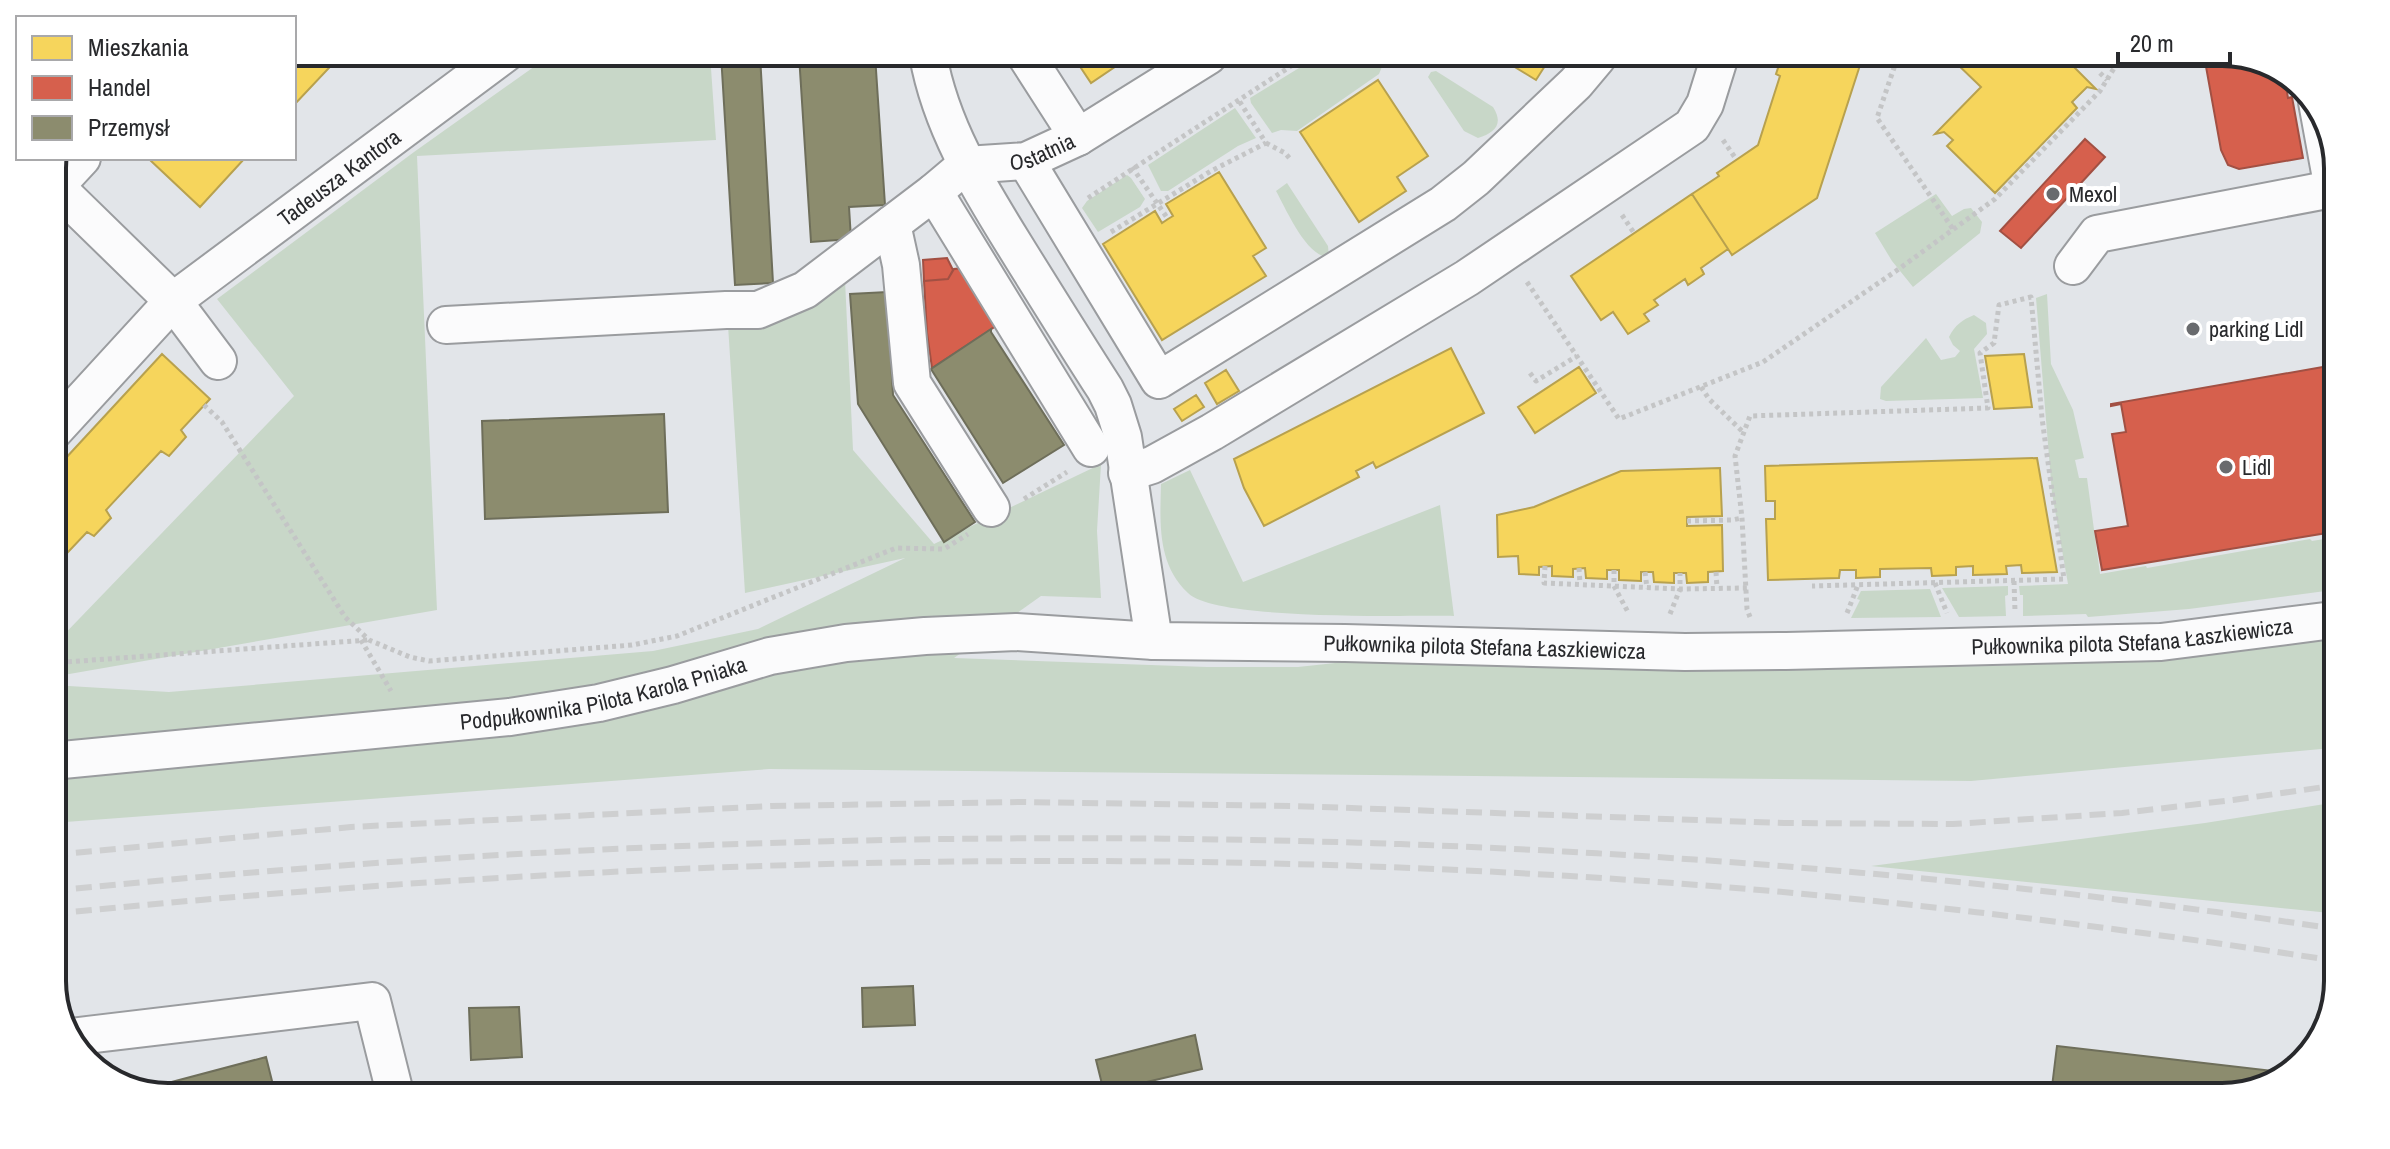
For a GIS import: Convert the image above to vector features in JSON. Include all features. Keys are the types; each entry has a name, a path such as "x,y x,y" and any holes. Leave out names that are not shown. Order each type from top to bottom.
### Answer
{"street":[{"name":"Tadeusza Kantora","path":"66,418 173,301 489,66"},
{"path":"930,66 947,125 966,165 1113,405 1123,437 1154,641"},
{"path":"1032,66 1078,137"},
{"name":"Ostatnia","path":"966,165 1026,161 1078,137 1192,66"},
{"path":"1026,161 1159,380 1443,204 1476,178 1590,66"},
{"path":"1127,473 1152,465 1212,432 1467,278 1692,126 1705,104 1717,66"},
{"path":"446,325 758,310 805,290 966,165"},
{"path":"2073,266 2097,234 2324,190"},
{"path":"934,192 1080,459"},
{"path":"66,196 173,301 218,361"},
{"path":"892,224 901,265 912,383 994,514"},
{"name":"Pułkownika pilota Stefana Łaszkiewicza","path":"1154,641 1685,652 1929,649 2161,642 2324,621"},
{"name":"Podpułkownika Pilota Karola Pniaka","path":"66,760 566,709 673,685 770,656 846,643 1016,632 1154,641"},
{"path":"82,1036 372,1001 392,1083"}],"path":[{"path":"1085,200 1291,66"},
{"path":"1895,66 1877,118 1953,229"},
{"path":"1524,278 1619,419 1763,362 1953,229 1995,199 2100,91 2115,66"},
{"path":"2100,73 2107,80"},
{"path":"1238,99 1266,143 1285,153 1291,160"},
{"path":"1104,238 1156,203 1266,143"},
{"path":"1132,167 1168,219"},
{"path":"1618,207 1634,233"},
{"path":"1754,629 1747,609 1735,456 1750,416 1988,408 1980,353 1994,343 1999,305 2031,297 2042,418 2064,579 1812,586"},
{"path":"1530,373 1536,381 1577,356"},
{"path":"1701,387 1744,433"},
{"path":"204,405 222,422 345,617 369,640 410,657 429,661 632,645 677,636 896,548 944,549 1080,459"},
{"path":"1687,521 1742,518"},
{"path":"1545,566 1544,583 1680,589 1747,588"},
{"path":"1579,568 1580,584"},
{"path":"1614,570 1614,586 1631,618"},
{"path":"1645,572 1647,588"},
{"path":"1716,572 1717,588"},
{"path":"1670,615 1680,589 1680,573"},
{"path":"2014,581 2015,624"},
{"path":"1935,583 1952,625"},
{"path":"1842,627 1858,585"},
{"path":"361,640 396,700"},
{"path":"66,662 369,640"}],"green space":[{"path":"535,66 711,66 716,140 417,156 437,610 66,675 66,632 294,396 217,299"},
{"path":"1302,66 1382,66 1379,74 1297,131 1272,133 1250,98"},
{"path":"1436,71 1493,107 1498,118 1496,127 1478,138 1464,131 1428,77"},
{"path":"1235,108 1256,138 1238,146 1168,191 1161,191 1148,165"},
{"path":"1127,175 1145,199 1140,207 1098,232 1082,208 1087,201"},
{"path":"1287,183 1328,246 1329,257 1313,250 1291,220 1276,191"},
{"path":"1936,194 1952,216 1971,208 1982,222 1980,233 1913,287 1875,233"},
{"path":"845,280 853,450 934,544 1101,464 1097,531 1101,598 1041,596 954,658 1207,667 1298,667 1363,660 1713,669 1994,666 2210,655 2324,640 2324,749 1971,781 769,769 66,822 66,686 169,692 653,651 758,629 905,558 745,593 728,325"},
{"path":"2047,294 2051,364 2073,410 2084,458 2075,460 2079,478 2087,478 2100,574 2324,539 2324,591 2189,609 2088,617 2086,614 2023,616 2023,595 2020,595 2019,586 2068,584 2052,493 2036,298"},
{"path":"1974,315 1986,323 1987,334 1974,349 1983,398 1880,399 1881,387 1926,338 1941,360 1955,357 1960,351 1949,337 1959,323"},
{"path":"1190,470 1243,582 1440,505 1454,616 1272,612 1206,602 1188,593 1171,569 1162,542 1161,484"},
{"path":"2008,586 2006,616 1959,617 1942,588"},
{"path":"1930,589 1941,617 1851,618 1861,591"},
{"path":"2324,804 2324,912 1871,866 2205,823"}],"building: Mieszkania":[{"path":"296,66 331,66 296,103"},
{"path":"1080,66 1116,66 1091,83"},
{"path":"1513,66 1545,66 1536,80"},
{"path":"1779,66 1860,66 1817,198 1732,255 1692,194 1758,145 1780,76 1776,74"},
{"path":"1959,66 2073,66 2096,89 2087,87 2072,102 2077,108 1995,193 1947,146 1953,140 1944,132 1935,134 1981,87"},
{"path":"1378,80 1428,156 1397,177 1406,191 1359,222 1300,132"},
{"path":"150,160 243,160 200,207"},
{"path":"1219,172 1266,248 1253,256 1266,276 1162,340 1103,244 1155,211 1162,223 1173,216 1166,204"},
{"path":"1692,194 1728,249 1701,268 1704,274 1688,285 1685,279 1654,300 1658,305 1644,314 1649,321 1628,334 1613,312 1601,320 1571,276"},
{"path":"1451,348 1484,413 1376,468 1373,462 1356,471 1359,477 1264,526 1244,488 1234,459"},
{"path":"162,354 210,399 181,430 186,437 169,456 161,451 106,510 111,518 94,536 87,532 66,554 66,458"},
{"path":"2024,354 2032,407 1994,409 1985,356"},
{"path":"1579,367 1596,393 1535,433 1518,407"},
{"path":"1226,370 1239,391 1217,404 1205,383"},
{"path":"1196,395 1204,407 1182,421 1174,409"},
{"path":"2037,458 2057,572 2022,573 2021,565 2006,566 2007,574 1973,575 1973,566 1956,567 1956,575 1932,576 1931,568 1880,569 1880,577 1856,578 1856,570 1840,570 1839,578 1768,580 1766,519 1775,519 1775,501 1766,501 1765,466"},
{"path":"1720,468 1722,516 1687,517 1687,526 1722,525 1723,571 1708,572 1708,582 1687,583 1686,573 1674,573 1674,583 1654,582 1653,572 1641,572 1641,581 1619,580 1619,570 1607,570 1607,579 1586,578 1585,568 1573,569 1573,577 1552,576 1552,566 1539,567 1539,575 1519,574 1518,556 1498,557 1497,515 1534,507 1621,471"}],"building: Handel":[{"path":"2206,66 2242,68 2261,74 2286,89 2288,98 2292,97 2303,158 2239,169 2228,165 2221,150"},
{"name":"Mexol","path":"2085,139 2105,157 2021,248 2000,231"},
{"path":"947,258 953,270 948,279 924,281 923,260"},
{"path":"962,268 996,326 932,368 924,281 948,279 954,269"},
{"name":"Lidl","path":"2324,367 2324,533 2102,570 2095,531 2128,526 2112,434 2126,432 2121,404 2111,404"}],"building: Przemysł":[{"path":"722,66 761,66 773,283 735,285"},
{"path":"800,66 876,66 885,205 849,207 851,239 811,242"},
{"path":"887,292 893,395 975,522 944,542 858,404 850,294"},
{"path":"991,329 1064,445 1003,483 931,369"},
{"path":"664,414 668,512 485,519 482,421"},
{"path":"913,986 915,1025 863,1027 862,988"},
{"path":"519,1007 522,1057 471,1060 469,1008"},
{"path":"1195,1035 1202,1069 1142,1083 1102,1083 1096,1060"},
{"path":"2057,1046 2271,1071 2249,1080 2222,1083 2052,1083"},
{"path":"266,1057 272,1083 168,1083"}],"railway":[{"path":"66,854 351,827 772,806 1022,802 1292,806 1784,823 1953,824 2122,813 2324,787"},
{"path":"66,890 336,866 621,849 906,840 1192,839 1478,847 1763,865 2047,891 2324,927"},
{"path":"66,913 267,894 700,868 917,862 1134,861 1351,866 1568,876 1783,892 2057,922 2324,959"}],"place":[{"name":"Mexol","path":"2053,194"},
{"name":"parking Lidl","path":"2193,329"},
{"name":"Lidl","path":"2226,467"}]}
